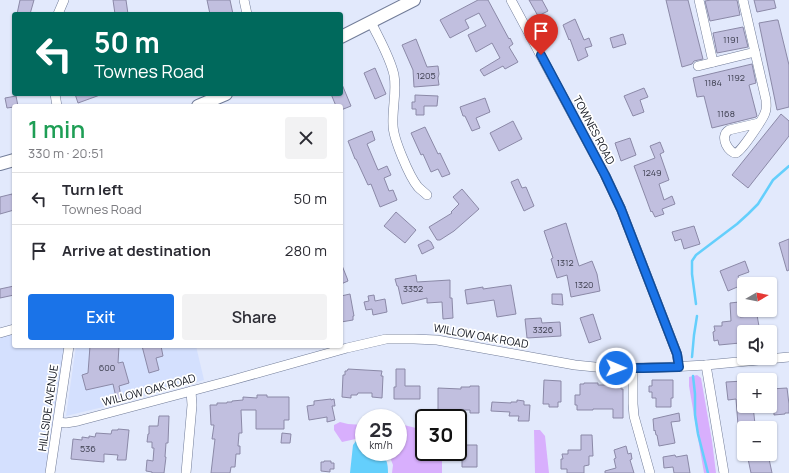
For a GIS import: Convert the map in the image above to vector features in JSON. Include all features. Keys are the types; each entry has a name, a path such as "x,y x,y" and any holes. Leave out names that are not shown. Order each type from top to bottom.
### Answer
{"main road":[{"path":"343,36 414,0"},
{"path":"203,104 221,96"},
{"path":"0,164 12,161"}],"street":[{"path":"59,12 64,0"},
{"path":"244,0 247,12"},
{"name":"TOWNES ROAD","path":"511,0 605,175 621,209 677,354 679,367"},
{"path":"699,0 713,62"},
{"path":"743,0 766,100 766,111 759,123"},
{"path":"371,22 388,57 394,76 392,123 395,139 413,180 427,195"},
{"path":"698,66 755,52"},
{"path":"0,333 12,330"},
{"name":"WILLOW OAK ROAD","path":"58,422 78,421 352,346 380,340 437,340 580,366 605,368 679,367 789,357"},
{"name":"HILLSIDE AVENUE","path":"50,473 69,348"},
{"path":"706,365 724,473"},
{"path":"633,368 634,416 650,473"},
{"path":"186,473 192,405 191,391"}],"shaded area":[{"path":"12,333 12,348 65,348 47,473 0,473 0,336"},
{"path":"76,348 196,348 204,380 66,416"},
{"path":"697,375 701,378 716,473 704,473 689,386 689,377"},
{"path":"340,422 355,424 355,439 342,442 334,430 334,425"},
{"path":"407,426 415,428 415,461 442,461 442,473 392,473 393,465 391,461 407,461"},
{"path":"534,430 540,430 545,436 549,473 535,473"}],"water":[{"path":"355,442 355,461 387,461 388,473 350,473 353,445"}],"building":[{"path":"20,0 34,0 31,12 17,12"},
{"path":"113,0 126,0 128,12 115,12"},
{"path":"207,0 230,0 233,12 210,12"},
{"path":"478,0 488,0 513,44 509,47 518,62 505,69 503,66 484,76 480,70 500,58 492,43 476,52 468,35 486,26 479,13 465,20 469,28 450,38 440,20"},
{"path":"529,0 542,0 548,11 538,16"},
{"path":"666,0 688,0 703,59 694,61 692,64 682,67"},
{"path":"737,0 740,15 710,21 705,1"},
{"path":"754,0 774,0 776,8 757,12"},
{"path":"575,19 584,40 589,38 592,46 585,48 588,56 578,61 563,25"},
{"path":"778,20 789,65 789,107 777,110 759,23"},
{"path":"743,27 748,47 717,53 713,33"},
{"path":"623,34 626,44 613,48 610,38"},
{"path":"416,39 427,67 438,66 439,85 414,87 413,70 402,45"},
{"path":"752,64 756,83 749,85 757,116 712,128 704,96 697,97 693,78"},
{"path":"375,68 386,94 375,99 364,73"},
{"path":"343,87 351,106 343,109 343,104 335,104 332,96 343,96"},
{"path":"644,88 648,97 640,100 644,112 633,116 624,96"},
{"path":"415,95 438,96 437,106 424,106 424,115 416,115 416,109 412,109 412,102 415,102"},
{"path":"16,96 18,104 12,104 12,107 7,108 5,98"},
{"path":"76,96 97,96 78,103"},
{"path":"485,98 490,112 476,118 480,128 472,131 465,116 463,116 460,107"},
{"path":"781,114 789,121 789,136 748,188 732,175"},
{"path":"513,121 522,139 499,151 490,133"},
{"path":"425,127 438,154 440,153 450,174 442,177 438,169 431,172 423,154 421,155 411,133"},
{"path":"372,131 375,140 367,144 378,170 387,166 391,175 384,178 389,191 393,190 397,200 380,207 371,184 368,185 348,141"},
{"path":"630,138 636,155 621,161 615,143"},
{"path":"660,142 664,152 660,154 669,180 659,184 664,200 672,196 675,204 662,209 664,214 655,217 652,211 651,212 634,166 655,158 650,146"},
{"path":"518,179 522,188 526,187 534,206 524,211 511,182"},
{"path":"462,189 479,209 454,231 440,240 437,240 429,227 452,213 451,212 459,204 453,197"},
{"path":"12,194 12,211 0,214 0,197"},
{"path":"396,212 416,230 405,243 384,226"},
{"path":"566,223 579,266 592,261 597,274 600,291 571,297 567,275 557,278 551,259 553,258 544,231"},
{"path":"694,226 700,244 684,249 681,239 675,241 672,232"},
{"path":"789,239 789,270 787,271 779,243"},
{"path":"428,240 434,248 422,254 418,245"},
{"path":"745,261 749,272 738,276 737,287 728,291 720,271"},
{"path":"343,268 348,281 343,283"},
{"path":"416,275 417,282 450,280 450,298 452,298 453,318 443,319 442,302 427,303 427,298 402,304 395,279"},
{"path":"511,285 516,314 497,317 494,300 467,304 465,290"},
{"path":"12,286 12,295 0,298 0,289"},
{"path":"350,294 354,316 353,320 343,322 343,296"},
{"path":"552,294 562,294 563,305 552,304"},
{"path":"374,295 375,301 385,299 387,312 373,315 372,309 366,310 364,302 369,301 368,296"},
{"path":"737,302 737,317 757,317 759,325 737,325 737,343 719,345 718,340 714,341 714,326 722,326 722,322 731,321 730,303"},
{"path":"593,314 601,339 589,343 580,318"},
{"path":"541,318 542,323 560,322 561,336 527,338 525,319"},
{"path":"90,348 119,348 118,363 123,362 129,383 119,386 122,401 117,402 113,384 86,390 82,375 88,373"},
{"path":"143,348 161,348 163,356 156,358 159,370 149,373"},
{"path":"348,369 382,371 382,398 372,397 372,393 358,393 357,395 351,395 351,398 342,397 343,375 345,375 345,371"},
{"path":"396,369 405,369 405,386 420,386 420,399 394,399"},
{"path":"544,380 561,381 561,402 558,402 558,407 549,407 549,404 543,404"},
{"path":"652,380 673,380 673,398 671,398 671,407 656,407 656,398 652,398 652,392 649,392 649,386 652,386"},
{"path":"737,381 737,412 736,399 728,400 726,382"},
{"path":"598,383 598,385 614,385 614,387 621,387 621,389 623,389 623,418 613,418 613,409 577,410 577,405 575,405 575,395 580,395 580,384"},
{"path":"479,386 479,413 470,413 470,410 467,409 438,409 438,388 461,389 461,387"},
{"path":"787,388 789,413 774,415 774,413 777,413 777,389"},
{"path":"257,395 267,395 267,397 289,397 289,420 284,420 284,429 256,429 256,410 241,410 242,433 239,433 238,446 240,446 240,454 236,454 235,467 231,467 230,473 211,473 215,439 212,439 214,425 211,425 210,405 243,400 243,397 257,398"},
{"path":"334,399 335,406 332,406 335,420 327,422 327,417 309,420 307,406 314,405 314,401"},
{"path":"517,400 524,401 524,405 530,405 529,421 518,421 519,416 509,416 510,412 491,411 492,402 511,403 517,402"},
{"path":"679,413 680,421 671,422 675,443 659,446 657,435 655,430 654,431 653,419"},
{"path":"737,413 754,413 755,421 738,421"},
{"path":"159,416 169,416 168,443 166,443 164,473 152,473 146,471 147,460 153,461 154,448 152,448 152,442 147,442 149,426 158,426"},
{"path":"112,430 129,430 126,460 117,460 118,455 104,454 104,462 71,459 73,439 82,440 82,437 95,437 96,433 111,434"},
{"path":"282,433 291,434 290,443 281,443"},
{"path":"581,435 592,435 593,456 589,456 589,465 584,466 584,473 567,473 567,469 561,469 561,459 563,459 562,454 568,454 568,450 581,450"},
{"path":"467,445 477,445 477,467 462,467 462,461 467,461"},
{"path":"626,446 628,454 631,453 632,459 630,460 634,473 605,473 605,471 616,468 614,450"},
{"path":"675,455 676,457 687,455 690,473 674,473 673,467 664,468 663,457"},
{"path":"331,461 331,463 334,463 334,469 330,469 330,472 321,471 321,462"},
{"path":"748,461 769,461 772,473 751,473"}],"waterway":[{"path":"696,304 692,274 692,261 696,255 748,214 758,204 773,180 789,166"},
{"path":"692,357 697,316"},
{"path":"693,376 695,415 698,434 708,473"}],"route":[{"path":"541,55 605,175 621,209 677,354 679,367 616,368"}]}
